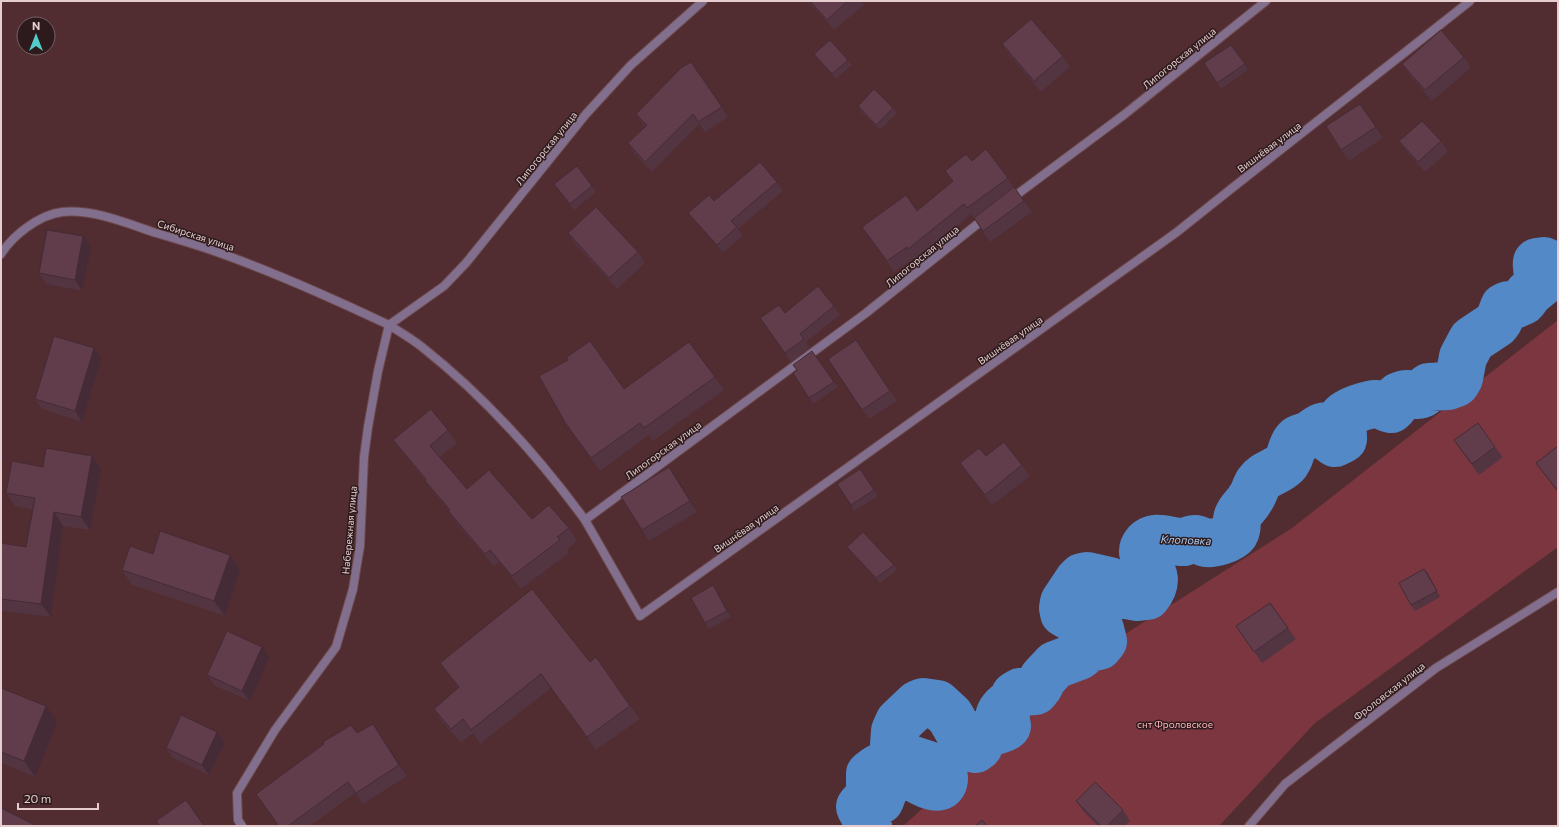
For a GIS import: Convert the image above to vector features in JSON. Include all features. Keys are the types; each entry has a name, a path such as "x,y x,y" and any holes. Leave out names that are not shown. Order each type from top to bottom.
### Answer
{"street":[{"name":"Липогорская улица","path":"389,325 444,286 466,263 586,114 632,65 703,1"},
{"name":"Липогорская улица","path":"1002,205 1125,114 1266,1"},
{"name":"Вишнёвая улица","path":"585,520 640,616 1177,232 1470,1"},
{"name":"Сибирская улица","path":"1,254 20,232 36,221 61,212 85,212 106,217 227,255 310,288 389,325 426,350 452,372 521,441 555,479 585,520"},
{"name":"Липогорская улица","path":"585,520 866,313 991,214"},
{"name":"Набережная улица","path":"242,826 238,820 237,793 275,730 336,647 353,589 360,546 364,457 368,427 378,371 389,325"},
{"name":"Фроловская улица","path":"1249,826 1285,784 1436,668 1558,592"}],"green space":[{"name":"снт Фроловское","path":"1558,320 1558,547 1315,723 1219,826 903,826 1100,650 1292,528"}],"building":[{"path":"810,1 848,1 827,20"},
{"path":"1031,19 1063,56 1034,81 1002,44"},
{"path":"1441,30 1464,57 1425,90 1402,64"},
{"path":"830,40 848,60 832,74 814,54"},
{"path":"1231,45 1245,64 1217,83 1204,63"},
{"path":"691,62 722,107 698,122 693,114 645,162 628,143 647,125 636,114 681,68"},
{"path":"874,89 893,108 876,125 858,106"},
{"path":"1360,104 1376,127 1341,150 1326,126"},
{"path":"1422,121 1441,141 1418,162 1399,141"},
{"path":"986,149 1008,178 967,208 964,204 908,249 907,247 887,261 862,227 906,195 917,211 953,181 945,171 966,154 972,161"},
{"path":"760,162 777,182 731,221 737,227 717,245 688,213 709,195 714,201"},
{"path":"577,166 592,186 570,204 554,184"},
{"path":"1014,187 1024,201 983,231 974,218"},
{"path":"596,207 638,252 609,278 568,233"},
{"path":"47,230 83,236 75,280 39,273"},
{"path":"818,286 834,306 800,334 804,339 785,353 760,318 779,305 785,313"},
{"path":"54,336 94,348 75,411 35,399"},
{"path":"856,340 890,391 862,410 828,359"},
{"path":"590,341 624,389 689,342 715,377 644,428 640,423 591,458 566,424 539,376 568,360 567,357"},
{"path":"812,351 834,382 809,398 793,373 797,370 793,365"},
{"path":"431,409 448,430 430,446 467,489 489,470 532,519 549,505 569,528 557,537 560,540 512,576 490,550 485,554 448,511 450,510 393,440"},
{"path":"1478,423 1495,447 1472,464 1454,440"},
{"path":"1004,442 1022,465 985,495 960,463 979,448 986,456"},
{"path":"1558,446 1558,491 1536,463"},
{"path":"46,448 92,456 81,517 54,512 41,604 1,599 1,543 26,547 35,498 6,493 12,461 43,467"},
{"path":"669,467 690,501 642,530 621,497"},
{"path":"860,469 874,490 851,505 837,484"},
{"path":"160,531 230,555 214,601 122,570 130,546 153,554"},
{"path":"863,532 894,565 876,578 847,547"},
{"path":"1424,569 1437,591 1411,605 1399,583"},
{"path":"713,585 727,611 705,623 691,598"},
{"path":"532,589 590,662 596,657 630,706 587,737 541,674 471,730 463,719 451,729 434,709 459,687 440,663"},
{"path":"1270,603 1288,628 1254,652 1236,626"},
{"path":"227,631 262,647 242,691 207,675"},
{"path":"1,688 46,706 24,761 1,752"},
{"path":"181,715 217,732 202,765 166,748"},
{"path":"373,724 399,765 356,793 348,782 288,826 279,826 256,794 324,744 323,742 351,725 357,733"},
{"path":"1095,782 1123,810 1107,826 1101,826 1076,801"},
{"path":"186,800 204,826 160,826 156,821"},
{"path":"1,808 33,824 32,826 1,826"},
{"path":"982,820 987,826 975,826"}],"waterway":[{"name":"Клоповка","path":"868,826 867,820 860,807 867,801 880,800 882,795 880,789 870,784 870,774 878,768 886,765 895,766 930,786 937,787 942,784 944,778 939,770 909,758 894,745 895,731 899,722 918,704 923,702 937,704 950,716 958,730 965,734 970,746 975,749 979,746 983,734 1007,726 1006,721 999,717 1000,713 1012,701 1015,695 1020,692 1035,691 1043,678 1055,665 1079,656 1089,648 1099,646 1103,641 1100,629 1096,624 1091,621 1076,620 1064,613 1064,602 1082,577 1087,576 1109,581 1121,594 1138,597 1147,596 1154,580 1144,555 1143,550 1146,544 1154,539 1179,542 1198,539 1206,543 1213,543 1229,538 1235,532 1237,518 1251,497 1258,483 1264,477 1285,464 1297,440 1309,435 1321,427 1326,426 1330,431 1331,440 1335,443 1343,439 1341,420 1344,415 1352,410 1376,404 1391,409 1399,396 1404,394 1418,395 1425,392 1429,387 1448,386 1456,383 1459,378 1463,357 1472,340 1496,324 1504,307 1523,301 1529,293 1540,284 1537,262 1544,261 1549,272 1558,274"}]}
